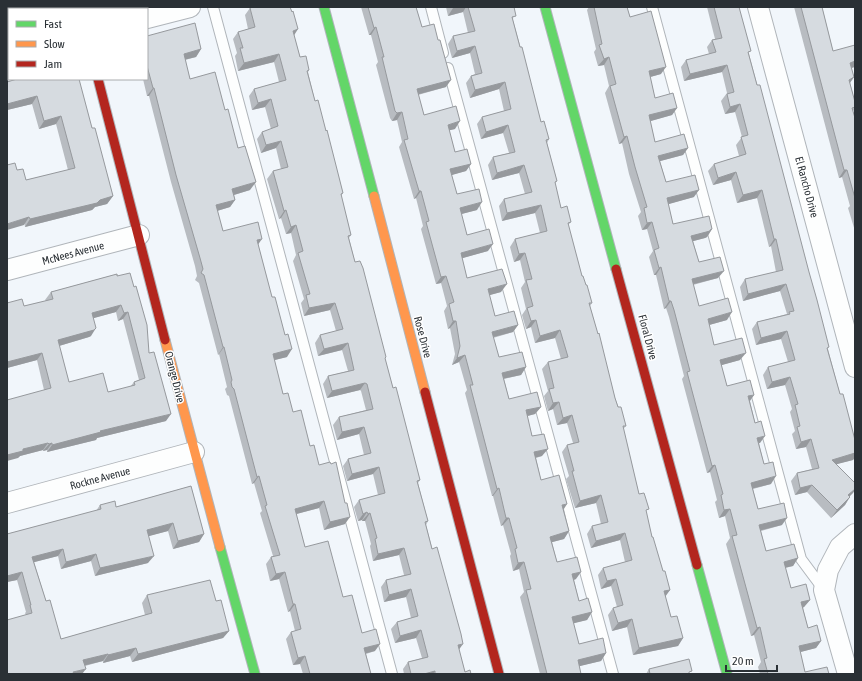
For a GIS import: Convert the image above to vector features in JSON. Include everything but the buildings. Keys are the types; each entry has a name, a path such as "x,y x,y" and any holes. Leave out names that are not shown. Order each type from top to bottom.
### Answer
{"street":[{"path":"148,18 190,7"},
{"name":"Rose Drive","path":"324,7 498,674"},
{"name":"Floral Drive","path":"545,7 727,674"},
{"name":"El Rancho Drive","path":"758,7 855,367"},
{"name":"Orange Drive","path":"98,80 250,673"},
{"name":"McNees Avenue","path":"7,270 139,235"},
{"name":"Rockne Avenue","path":"7,503 194,452"},
{"path":"848,674 824,590 828,570 840,547 855,534"}],"lane":[{"path":"213,7 392,674"},
{"path":"431,7 613,674"},
{"path":"652,7 801,559 824,590"}],"traffic: fast":[{"path":"324,7 374,196"},
{"path":"545,7 616,269"},
{"path":"220,547 255,674"},
{"path":"697,565 727,674"}],"traffic: slow":[{"path":"374,196 425,392"},
{"path":"165,340 220,547"}],"traffic: jam":[{"path":"98,80 165,340"},
{"path":"616,269 697,565"},
{"path":"425,392 499,674"}]}
